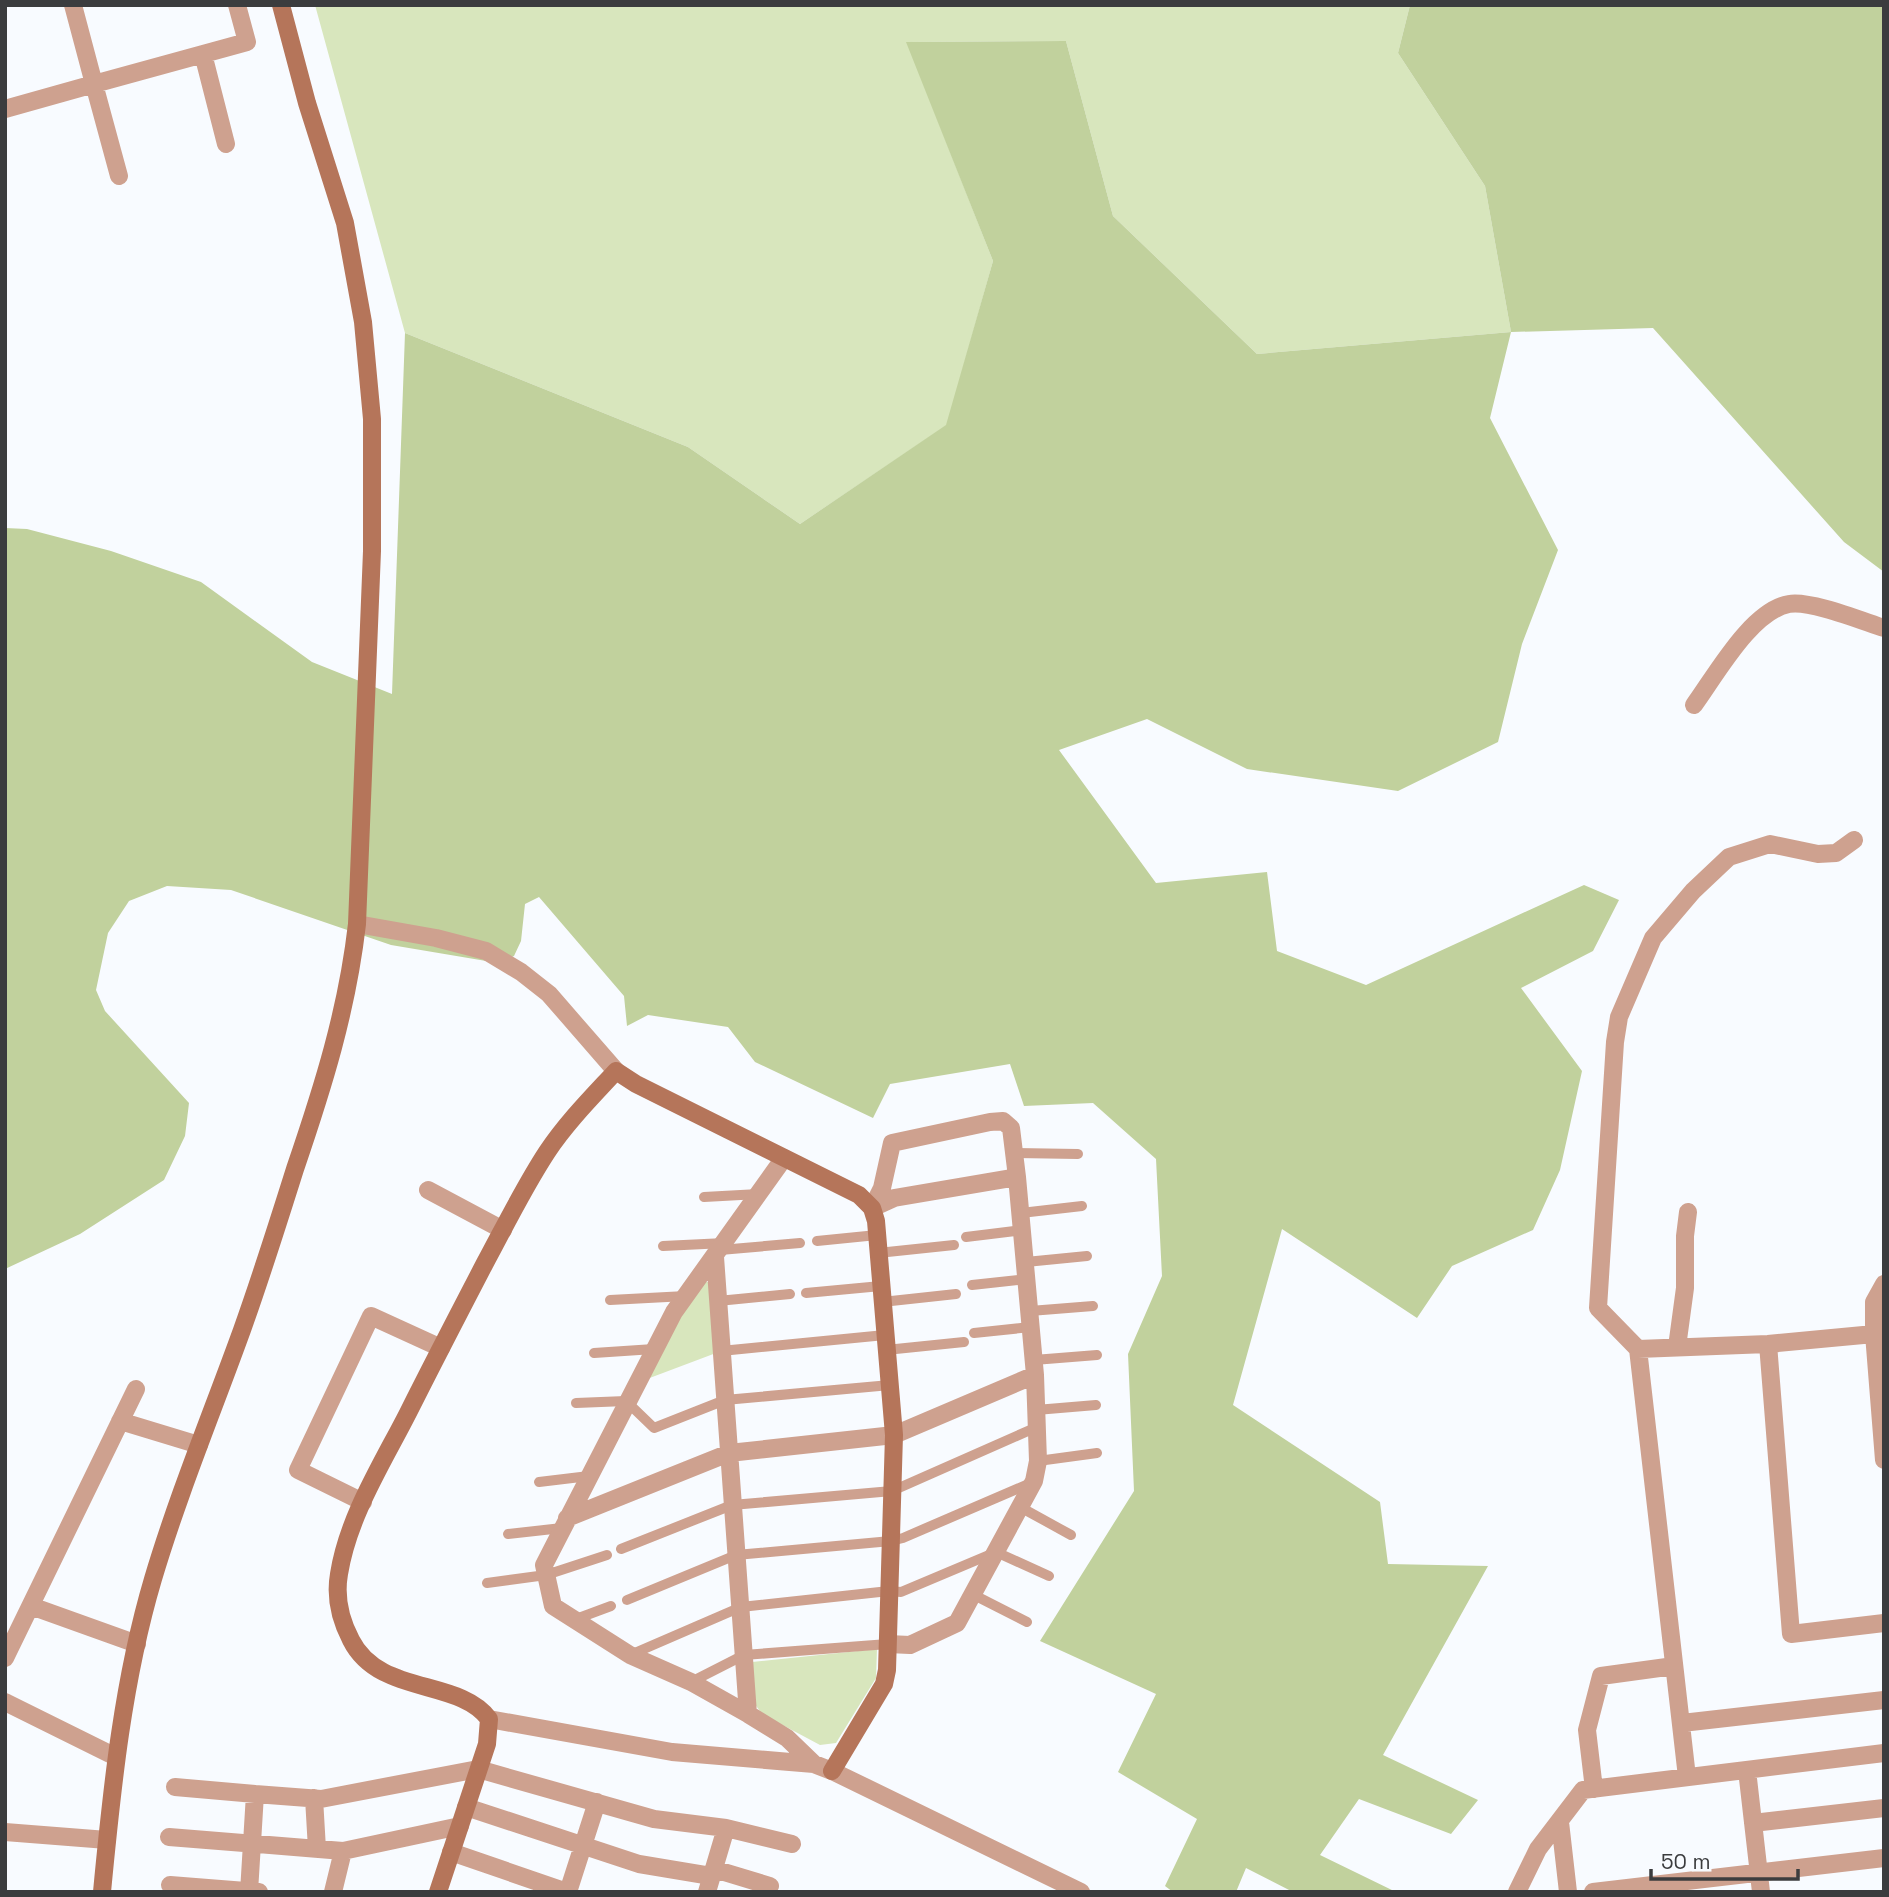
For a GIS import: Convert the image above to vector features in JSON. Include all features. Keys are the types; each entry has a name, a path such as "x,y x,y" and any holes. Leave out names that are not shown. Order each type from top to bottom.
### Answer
{"street":[{"path":"73,5 119,176"},
{"path":"5,109 247,42 237,5"},
{"path":"102,1892 116,1757 152,1580 243,1327 330,1066 351,976 357,924 373,551 372,419 363,322 345,223 307,103 281,5"},
{"path":"203,54 226,144"},
{"path":"1695,705 1731,652 1767,613 1791,604 1832,611 1884,628"},
{"path":"1687,1777 1638,1349 1598,1308 1615,1042 1619,1017 1653,938 1693,891 1729,857 1770,844 1818,854 1836,853 1854,841"},
{"path":"357,924 436,938 486,951 522,972 550,994 616,1071 636,1084 859,1195 872,1208 878,1244 894,1435 888,1644 884,1684 832,1771"},
{"path":"438,1892 487,1744 489,1719 483,1711 468,1702 384,1672 363,1659 343,1622 338,1601 338,1576 350,1532 363,1502 503,1230 548,1151 576,1114 616,1071"},
{"path":"872,1208 882,1188 892,1143 1003,1121 1011,1128 1035,1367 1038,1461 1034,1482 957,1623 910,1645 888,1644"},
{"path":"784,1158 674,1312 544,1565 552,1606 630,1655 691,1682 748,1714 787,1738 814,1764"},
{"path":"872,1208 894,1198 1017,1177"},
{"path":"428,1190 503,1230"},
{"path":"1677,1347 1685,1288 1688,1212"},
{"path":"720,1250 718,1301 721,1352 748,1714"},
{"path":"1884,1284 1874,1302 1884,1460"},
{"path":"363,1502 298,1470 371,1316 441,1348"},
{"path":"1638,1349 1768,1344 1874,1334"},
{"path":"1768,1344 1791,1634 1884,1623"},
{"path":"565,1523 729,1453 894,1435 1035,1367"},
{"path":"5,1658 136,1389"},
{"path":"120,1421 200,1445"},
{"path":"31,1606 137,1644"},
{"path":"1594,1789 1587,1730 1601,1676 1674,1666"},
{"path":"1682,1723 1884,1700"},
{"path":"5,1702 116,1757"},
{"path":"489,1719 672,1752 814,1764 1081,1892"},
{"path":"1517,1892 1538,1849 1583,1790 1884,1753"},
{"path":"175,1787 314,1798 478,1769 654,1819 726,1828 792,1844"},
{"path":"1747,1770 1761,1892"},
{"path":"248,1891 256,1794"},
{"path":"314,1798 317,1849"},
{"path":"451,1852 568,1892 597,1802"},
{"path":"466,1807 639,1864 711,1879 770,1886"},
{"path":"1753,1823 1884,1808"},
{"path":"1560,1822 1568,1892"},
{"path":"169,1837 343,1851 460,1826"},
{"path":"711,1879 726,1828"},
{"path":"5,1832 107,1840"},
{"path":"333,1892 343,1851"},
{"path":"1593,1892 1884,1858"},
{"path":"170,1885 258,1892"}],"lane":[{"path":"1014,1153 1078,1154"},
{"path":"704,1197 759,1194"},
{"path":"966,1237 1082,1206"},
{"path":"817,1241 954,1245"},
{"path":"663,1245 720,1250 800,1243"},
{"path":"972,1285 1087,1256"},
{"path":"806,1293 956,1294"},
{"path":"718,1301 790,1294"},
{"path":"610,1300 686,1296"},
{"path":"974,1333 1093,1306"},
{"path":"721,1352 885,1343 964,1342"},
{"path":"594,1353 654,1349"},
{"path":"1035,1367 1097,1355"},
{"path":"576,1403 626,1401 654,1427 725,1400 890,1385"},
{"path":"621,1549 732,1505 892,1491 1037,1418 1096,1405"},
{"path":"1038,1461 1097,1453"},
{"path":"539,1482 589,1476"},
{"path":"628,1600 736,1555 903,1538 1034,1482"},
{"path":"1020,1507 1071,1535"},
{"path":"508,1534 565,1523"},
{"path":"630,1655 740,1606 901,1592 996,1552 1049,1576"},
{"path":"487,1583 546,1575 607,1555"},
{"path":"972,1594 1027,1622"},
{"path":"576,1619 611,1606"},
{"path":"691,1682 744,1656 888,1644"}],"green space":[{"path":"315,5 1410,5 1398,53 1485,186 1511,332 1257,354 1113,216 1066,41 907,42 993,261 947,425 800,524 688,447 405,333"},
{"path":"1410,5 1884,5 1884,572 1844,542 1653,328 1511,332 1485,186 1398,53"},
{"path":"1066,41 1113,216 1257,354 1511,332 1490,418 1558,550 1522,644 1498,742 1398,791 1247,769 1147,719 1059,750 1156,883 1267,872 1277,951 1366,985 1584,885 1619,900 1593,951 1521,988 1582,1071 1560,1170 1533,1230 1452,1266 1417,1318 1282,1229 1233,1405 1380,1502 1388,1564 1488,1566 1383,1755 1478,1800 1451,1834 1359,1799 1320,1855 1396,1892 1293,1892 1246,1868 1236,1892 1173,1892 1165,1886 1197,1819 1118,1772 1156,1694 1040,1641 1134,1491 1128,1354 1162,1276 1156,1159 1093,1103 1024,1106 1010,1064 890,1084 873,1118 755,1062 728,1027 648,1015 627,1026 624,996 539,897 525,904 521,941 514,956 498,963 391,945 231,890 167,886 129,901 108,933 96,990 105,1011 189,1103 185,1136 164,1180 80,1234 5,1269 5,528 27,529 111,551 201,582 312,662 392,694 405,333 688,447 800,524 946,425 993,261 906,42"},
{"path":"701,1282 712,1282 716,1353 647,1379 679,1314"},
{"path":"877,1649 876,1678 836,1743 820,1745 762,1714 754,1703 752,1662"}]}
